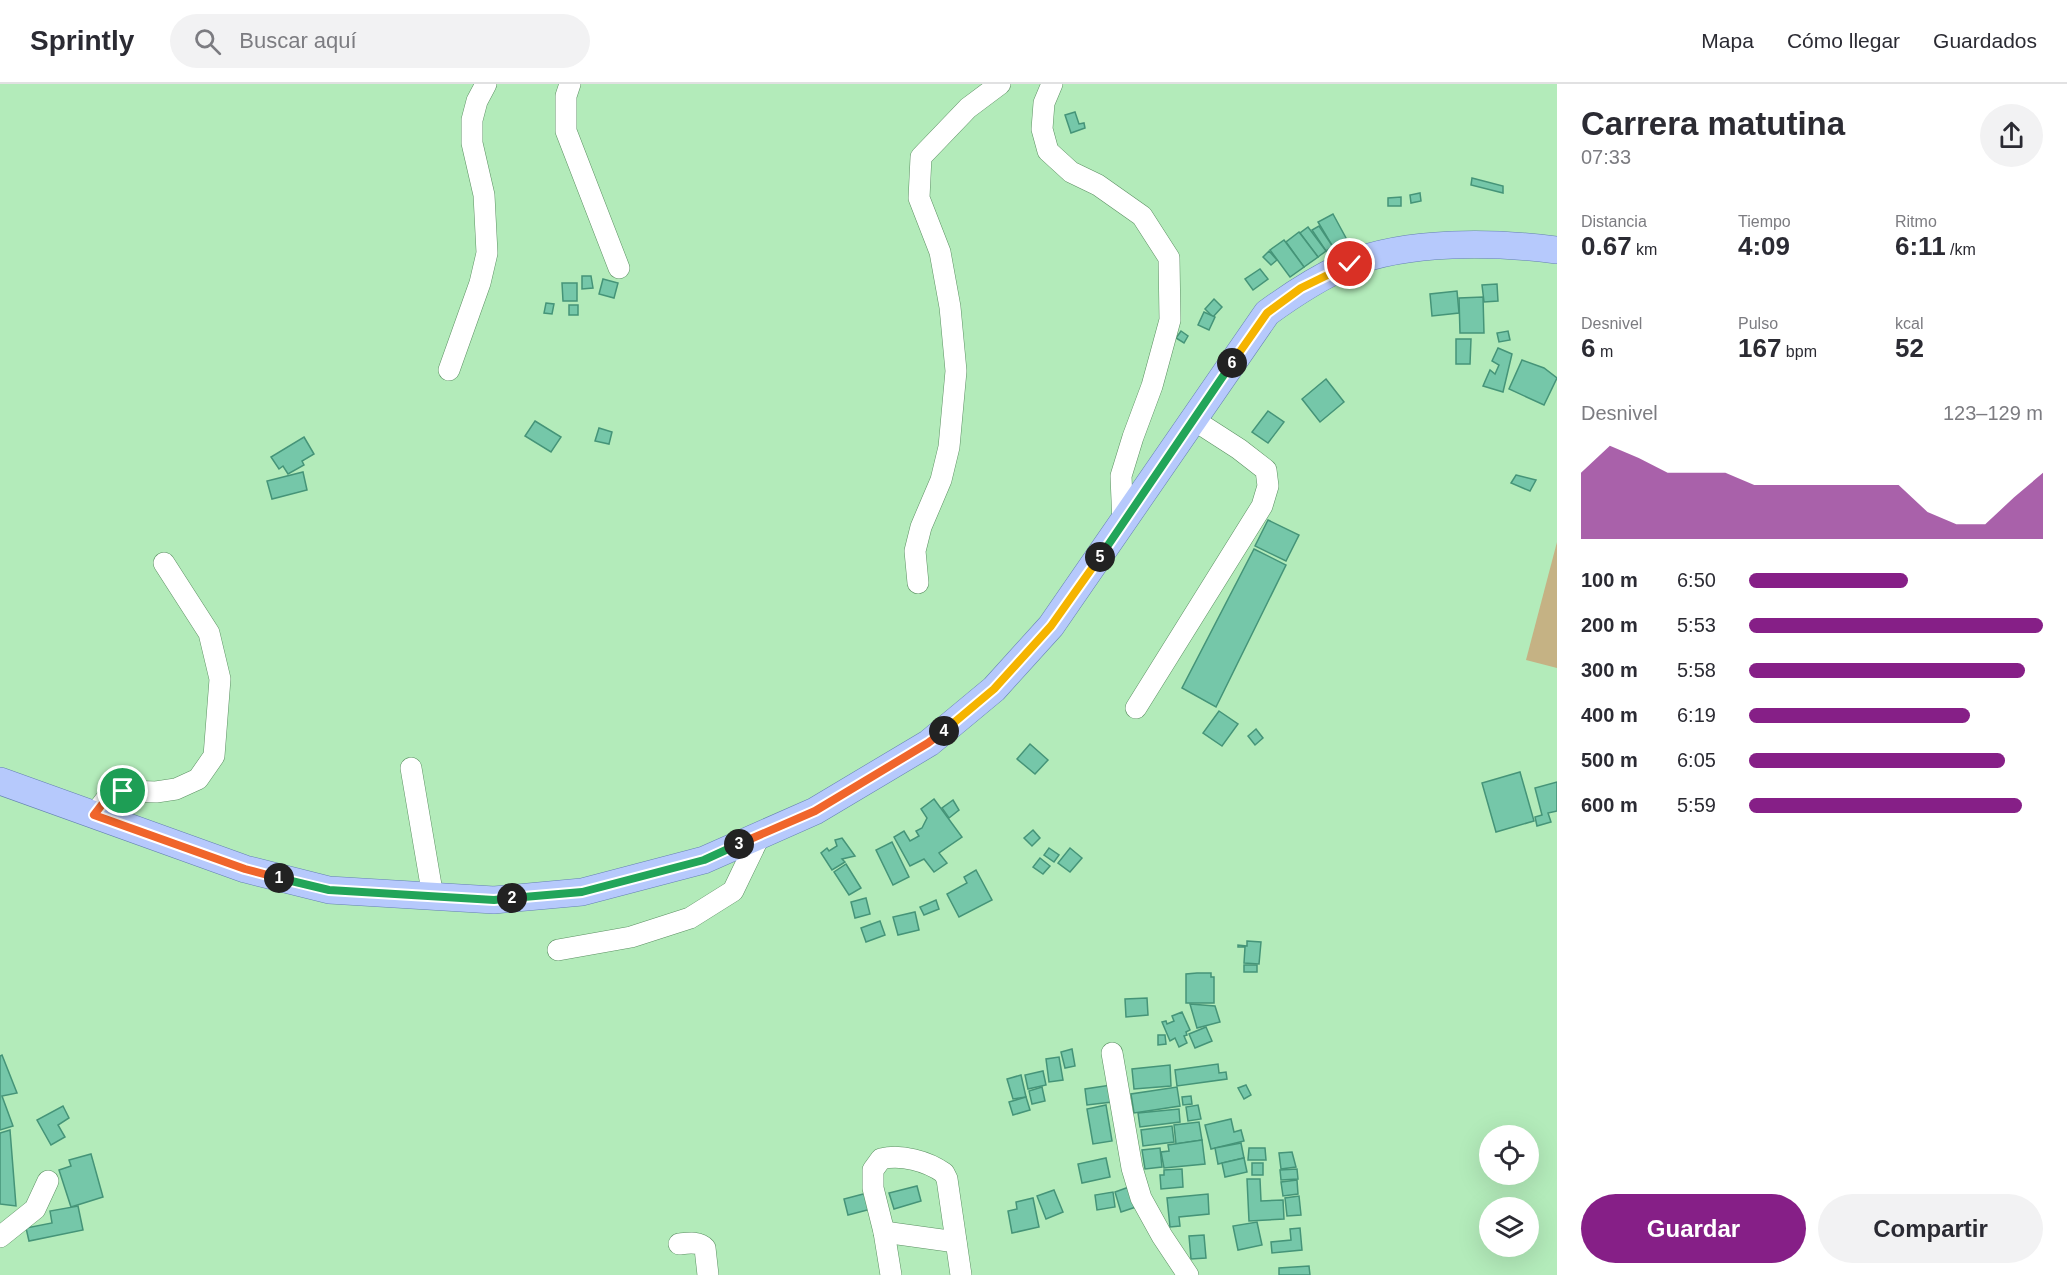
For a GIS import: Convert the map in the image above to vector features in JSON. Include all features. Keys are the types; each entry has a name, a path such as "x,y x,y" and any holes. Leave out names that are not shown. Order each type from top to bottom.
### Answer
{"main road":[{"path":"0,781 245,869 329,890 494,900 582,892 704,860 815,811 928,743 994,689 1051,626 1267,313 1301,288 1350,264 1399,250 1458,245 1517,245 1556,248"}],"street":[{"path":"449,370 480,283 487,253 484,195 472,143 472,120 477,101 486,84"},
{"path":"570,84 566,96 566,131 619,268"},
{"path":"918,583 915,551 921,527 941,480 949,447 956,371 950,307 940,252 919,198 921,157 968,108 1000,84"},
{"path":"1052,84 1044,103 1042,129 1048,151 1071,172 1098,185 1142,216 1169,258 1170,320 1152,386 1121,476 1123,524"},
{"path":"1136,708 1262,506 1268,486 1266,470 1239,449 1194,420"},
{"path":"94,815 107,798 123,791 156,792 176,789 198,779 214,756 220,679 208,633 164,563"},
{"path":"411,768 433,897"},
{"path":"558,950 631,937 690,918 733,891 760,835"},
{"path":"1112,1053 1132,1168 1141,1198 1162,1236 1188,1275"},
{"path":"891,1275 884,1232 873,1188 873,1170 881,1159 894,1157 929,1165 944,1173 947,1179 961,1275"},
{"path":"0,1238 35,1209 48,1181"},
{"path":"884,1232 956,1242"},
{"path":"680,1244 696,1243 705,1248 708,1275"}],"shaded area":[{"path":"1557,542 1557,668 1526,660"}],"building":[{"path":"1075,112 1079,124 1084,123 1085,128 1071,133 1065,115"},
{"path":"1472,178 1503,186 1503,193 1471,185"},
{"path":"1420,193 1421,201 1411,203 1410,195"},
{"path":"1401,197 1401,206 1388,206 1388,198"},
{"path":"1333,214 1346,238 1333,247 1318,222"},
{"path":"1319,226 1333,247 1326,251 1312,230"},
{"path":"1308,227 1326,251 1318,257 1300,233"},
{"path":"1299,232 1318,257 1304,267 1286,242"},
{"path":"1284,240 1304,267 1290,277 1270,250"},
{"path":"1269,251 1277,260 1271,265 1263,257"},
{"path":"1260,269 1268,279 1253,290 1245,279"},
{"path":"582,276 591,276 593,288 582,289"},
{"path":"603,279 618,283 614,298 599,294"},
{"path":"562,283 577,283 577,301 563,301"},
{"path":"1497,284 1498,301 1484,302 1482,285"},
{"path":"1457,291 1459,313 1432,316 1430,294"},
{"path":"1483,297 1484,333 1460,333 1459,298"},
{"path":"1214,299 1222,307 1213,317 1205,309"},
{"path":"546,303 554,304 552,314 544,313"},
{"path":"569,305 578,305 578,315 569,315"},
{"path":"1204,312 1215,317 1209,330 1198,325"},
{"path":"1181,331 1188,336 1184,343 1176,338"},
{"path":"1508,331 1510,340 1499,342 1497,333"},
{"path":"1456,339 1471,339 1470,364 1456,364"},
{"path":"1498,348 1512,354 1503,392 1483,386 1490,370 1495,374 1499,365 1492,361"},
{"path":"1522,360 1544,368 1557,378 1544,405 1509,389"},
{"path":"1326,379 1344,402 1320,422 1302,399"},
{"path":"1268,411 1284,422 1268,443 1252,432"},
{"path":"535,421 561,437 551,452 525,436"},
{"path":"599,428 612,432 609,444 595,441"},
{"path":"304,437 314,454 302,461 304,465 288,474 283,466 279,469 271,457"},
{"path":"303,472 307,490 272,499 267,481"},
{"path":"1516,475 1536,480 1530,491 1511,483"},
{"path":"1268,520 1299,535 1286,561 1255,546"},
{"path":"1254,549 1286,565 1216,707 1182,688"},
{"path":"1219,711 1238,724 1222,746 1203,733"},
{"path":"1256,729 1263,738 1255,745 1248,736"},
{"path":"1030,744 1048,760 1035,774 1017,759"},
{"path":"1520,772 1534,821 1496,832 1482,783"},
{"path":"1557,782 1557,811 1548,813 1551,822 1537,826 1535,817 1542,815 1535,788"},
{"path":"934,799 962,837 939,853 947,863 934,872 924,859 910,866 894,837 904,831 910,841 919,836 916,831 922,828 927,818 921,809"},
{"path":"953,800 959,810 949,818 942,808"},
{"path":"1033,830 1040,838 1032,846 1024,838"},
{"path":"842,838 855,856 842,859 845,862 832,870 821,853 827,848 829,851 837,846 835,840"},
{"path":"892,842 909,877 893,885 876,850"},
{"path":"1049,848 1059,855 1054,862 1044,855"},
{"path":"1070,848 1082,858 1070,872 1058,863"},
{"path":"1040,858 1050,866 1043,874 1033,867"},
{"path":"846,864 861,888 849,895 834,872"},
{"path":"976,870 992,900 959,917 947,894 967,883 964,877"},
{"path":"866,898 870,914 855,918 851,902"},
{"path":"936,900 939,909 924,915 920,907"},
{"path":"915,912 919,930 898,935 893,917"},
{"path":"880,921 885,935 866,942 861,928"},
{"path":"1247,941 1261,942 1259,964 1244,963 1245,947 1238,947 1238,945 1247,946"},
{"path":"1244,965 1257,965 1257,972 1244,972"},
{"path":"1211,973 1211,977 1214,977 1214,1003 1186,1003 1186,974"},
{"path":"1147,998 1148,1015 1126,1017 1125,999"},
{"path":"1190,1004 1215,1006 1220,1022 1197,1028"},
{"path":"1182,1012 1190,1030 1184,1036 1187,1043 1179,1047 1175,1038 1170,1041 1162,1022 1166,1021 1167,1024 1174,1021 1172,1016"},
{"path":"1206,1027 1212,1041 1195,1048 1189,1034"},
{"path":"1158,1035 1165,1035 1166,1044 1158,1045"},
{"path":"1072,1049 1075,1066 1065,1068 1061,1052"},
{"path":"2,1055 17,1093 2,1096 13,1126 0,1130 0,1056"},
{"path":"1059,1057 1063,1080 1049,1082 1046,1059"},
{"path":"1218,1064 1219,1073 1226,1072 1227,1079 1177,1086 1175,1070"},
{"path":"1170,1065 1171,1086 1134,1089 1132,1069"},
{"path":"1043,1071 1046,1085 1028,1089 1025,1075"},
{"path":"1021,1075 1026,1097 1013,1099 1007,1079"},
{"path":"1111,1085 1112,1102 1087,1105 1085,1089"},
{"path":"1246,1085 1251,1095 1244,1099 1238,1088"},
{"path":"1042,1087 1045,1101 1032,1104 1029,1091"},
{"path":"1177,1087 1180,1106 1134,1113 1131,1094"},
{"path":"1191,1096 1192,1104 1183,1105 1182,1097"},
{"path":"1026,1097 1030,1110 1013,1115 1009,1102"},
{"path":"1106,1105 1112,1141 1093,1144 1087,1109"},
{"path":"1198,1105 1201,1119 1188,1121 1186,1107"},
{"path":"63,1106 69,1118 58,1125 65,1137 51,1145 37,1120"},
{"path":"1179,1109 1180,1122 1140,1127 1138,1113"},
{"path":"1231,1119 1234,1132 1241,1130 1244,1141 1211,1149 1205,1125"},
{"path":"1199,1122 1202,1140 1176,1144 1174,1125"},
{"path":"1172,1126 1174,1142 1143,1146 1141,1130"},
{"path":"10,1130 16,1206 0,1204 0,1133"},
{"path":"1202,1140 1205,1164 1164,1168 1161,1152 1169,1151 1168,1145"},
{"path":"1241,1143 1244,1158 1218,1164 1215,1148"},
{"path":"1160,1148 1162,1167 1145,1169 1142,1150"},
{"path":"1249,1148 1265,1148 1266,1160 1248,1160"},
{"path":"1292,1152 1296,1167 1281,1169 1279,1153"},
{"path":"91,1154 103,1197 71,1207 59,1170 71,1166 69,1160"},
{"path":"1106,1158 1110,1177 1082,1183 1078,1164"},
{"path":"1244,1158 1247,1172 1225,1177 1222,1163"},
{"path":"1252,1163 1263,1163 1263,1175 1252,1175"},
{"path":"1182,1169 1183,1187 1161,1189 1160,1175 1164,1175 1164,1170"},
{"path":"1297,1169 1298,1179 1281,1180 1280,1170"},
{"path":"1247,1179 1260,1179 1261,1201 1283,1200 1284,1219 1249,1221"},
{"path":"1297,1180 1298,1194 1283,1196 1281,1182"},
{"path":"917,1186 921,1201 894,1209 889,1193"},
{"path":"1129,1187 1136,1207 1121,1212 1115,1192"},
{"path":"1054,1190 1063,1212 1046,1219 1037,1196"},
{"path":"871,1192 875,1208 848,1215 844,1199"},
{"path":"1113,1192 1115,1207 1097,1210 1095,1195"},
{"path":"1208,1194 1209,1214 1179,1217 1180,1226 1170,1227 1167,1198"},
{"path":"1299,1196 1301,1215 1287,1216 1285,1198"},
{"path":"1033,1198 1039,1227 1012,1233 1008,1211 1017,1209 1016,1202"},
{"path":"78,1206 83,1230 29,1241 26,1228 52,1223 50,1211"},
{"path":"1257,1222 1262,1245 1238,1250 1233,1226"},
{"path":"1300,1228 1302,1250 1272,1253 1271,1242 1291,1240 1290,1229"},
{"path":"1204,1235 1206,1258 1191,1259 1189,1236"},
{"path":"1309,1266 1310,1275 1279,1275 1279,1268"}],"route":[{"path":"123,791 107,798 94,815 245,869 329,890 494,900 582,892 704,860 815,811 928,743 994,689 1051,626 1267,313 1301,288 1350,264"}]}
